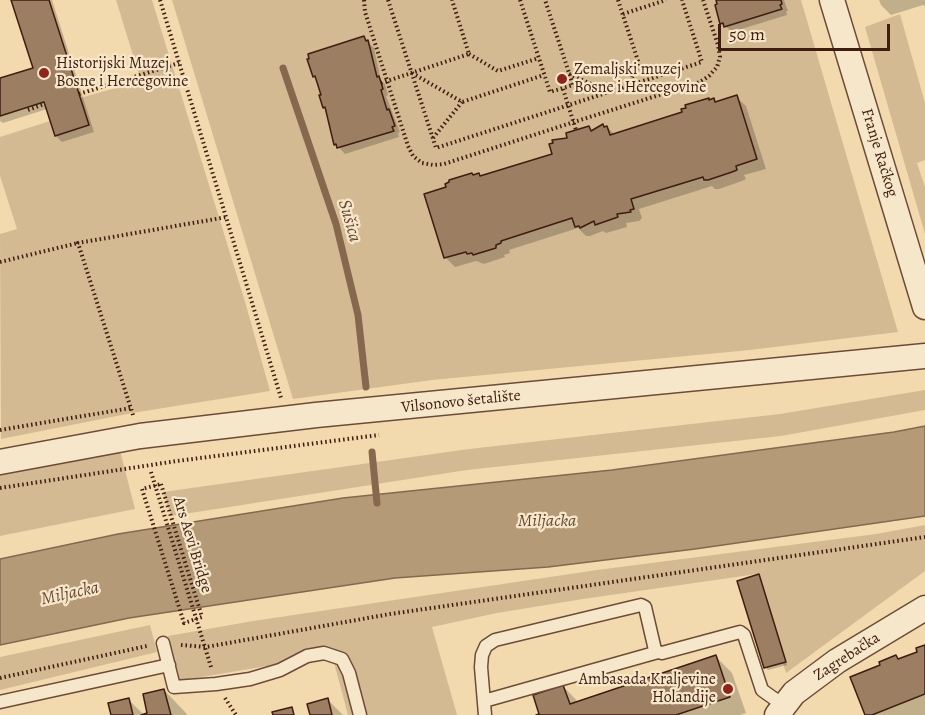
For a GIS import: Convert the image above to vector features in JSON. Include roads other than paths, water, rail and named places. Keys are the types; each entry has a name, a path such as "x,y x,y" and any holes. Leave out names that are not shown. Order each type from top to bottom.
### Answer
{"street":[{"name":"Franje Račkog","path":"832,0 925,307"},
{"name":"Vilsonovo šetalište","path":"0,462 140,436 316,415 925,356"},
{"name":"Zagrebačka","path":"780,710 794,693 837,661 925,608"}],"lane":[{"path":"485,715 482,655 486,646 495,640 641,605 645,607 655,650 658,652"},
{"path":"484,701 658,652 662,653 740,632 744,635 762,690 780,710"},
{"path":"163,643 174,687 250,679 280,670 307,656 324,653 342,659 349,673 360,715"},
{"path":"0,702 169,665"}],"water":[{"name":"Miljacka","path":"925,426 925,516 695,549 548,567 395,578 129,618 0,645 0,559 118,534 343,498 612,470"}],"waterway":[{"name":"Sušica","path":"283,68 336,224 358,315 366,387"},
{"name":"Sušica","path":"372,452 377,503"}],"place":[{"name":"Historijski Muzej Bosne i Hercegovine","path":"44,73"},
{"name":"Zemaljski muzej Bosne i Hercegovine","path":"562,79"},
{"name":"Ambasada Kraljevine Holandije","path":"728,689"}]}
